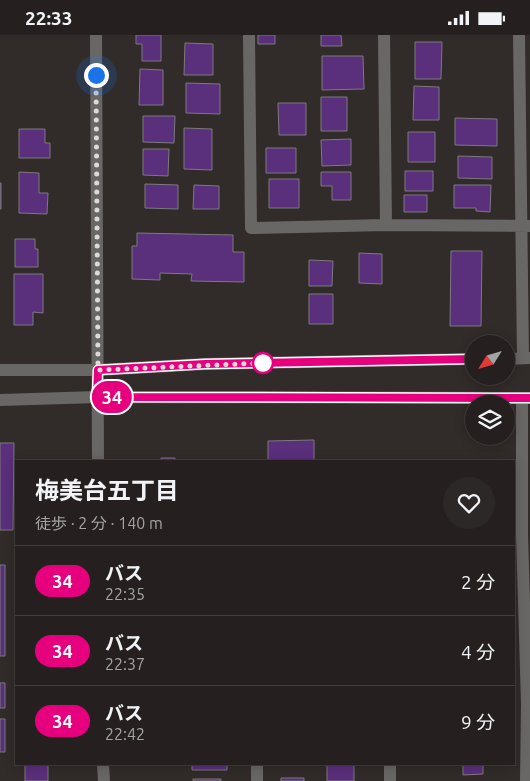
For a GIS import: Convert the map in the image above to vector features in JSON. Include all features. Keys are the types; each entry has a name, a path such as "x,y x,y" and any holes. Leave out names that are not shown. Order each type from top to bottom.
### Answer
{"street":[{"path":"96,35 98,460"},
{"path":"249,35 251,228 386,225 526,226"},
{"path":"384,35 386,225"},
{"path":"519,35 526,226 526,358"},
{"path":"0,370 98,370 205,364 465,359"},
{"path":"0,400 97,397 526,398 522,534 527,704 526,781"},
{"path":"104,765 104,781"},
{"path":"257,765 257,781"},
{"path":"390,765 390,781"}],"building":[{"path":"136,35 161,35 161,61 142,61 142,44 136,44"},
{"path":"258,35 275,35 275,44 258,44"},
{"path":"321,35 341,35 342,46 321,46"},
{"path":"415,42 442,42 441,79 415,79"},
{"path":"185,43 213,44 213,75 184,75"},
{"path":"322,56 363,56 364,89 322,90"},
{"path":"140,69 163,70 163,105 139,105"},
{"path":"186,83 220,84 220,114 186,113"},
{"path":"414,86 439,87 439,120 413,120"},
{"path":"321,97 347,97 347,131 321,131"},
{"path":"278,103 306,103 306,135 279,135"},
{"path":"143,116 175,116 174,143 143,142"},
{"path":"455,118 497,119 497,146 455,145"},
{"path":"184,128 212,129 212,170 184,169"},
{"path":"19,129 45,129 45,143 50,143 50,158 19,158"},
{"path":"408,132 435,132 435,162 408,162"},
{"path":"351,139 351,165 322,166 321,140"},
{"path":"266,148 296,148 296,173 266,173"},
{"path":"143,149 169,149 168,176 143,175"},
{"path":"458,156 492,157 492,179 458,178"},
{"path":"405,171 433,171 433,191 405,191"},
{"path":"19,172 39,173 39,193 48,193 47,214 19,213"},
{"path":"321,172 351,172 351,200 332,200 332,186 321,186"},
{"path":"269,179 299,179 299,208 269,208"},
{"path":"1,183 1,209 0,209"},
{"path":"145,184 178,185 178,209 145,208"},
{"path":"194,185 219,186 219,209 193,209"},
{"path":"454,185 491,185 490,212 476,211 476,208 454,208"},
{"path":"404,195 427,195 427,212 404,212"},
{"path":"137,233 233,235 233,252 244,252 244,282 191,281 192,274 160,273 160,280 132,279 132,246 137,246"},
{"path":"15,239 35,239 35,249 38,249 38,267 15,267"},
{"path":"451,251 482,251 481,326 450,326"},
{"path":"359,253 382,254 382,284 359,283"},
{"path":"309,260 333,261 332,286 309,286"},
{"path":"14,274 43,274 43,313 33,312 33,325 14,325"},
{"path":"309,294 333,294 333,324 309,324"},
{"path":"314,440 314,460 268,460 268,441"},
{"path":"0,443 14,443 13,530 0,530"},
{"path":"161,458 175,458 175,460 161,460"},
{"path":"0,565 5,565 5,656 0,656"},
{"path":"0,683 5,683 5,708 0,708"},
{"path":"0,719 5,719 5,752 0,752"},
{"path":"25,765 48,765 48,781 25,781"},
{"path":"192,765 227,765 227,770 192,770"},
{"path":"327,765 354,765 354,781 327,781"},
{"path":"463,765 483,765 483,774 463,775"},
{"path":"281,778 304,778 304,781 281,781"},
{"path":"193,779 221,779 221,781 193,781"}],"bus line":[{"name":"34","path":"465,359 205,364 98,370 97,397 530,398"}],"route":[{"path":"96,75 98,370 263,363"}]}
